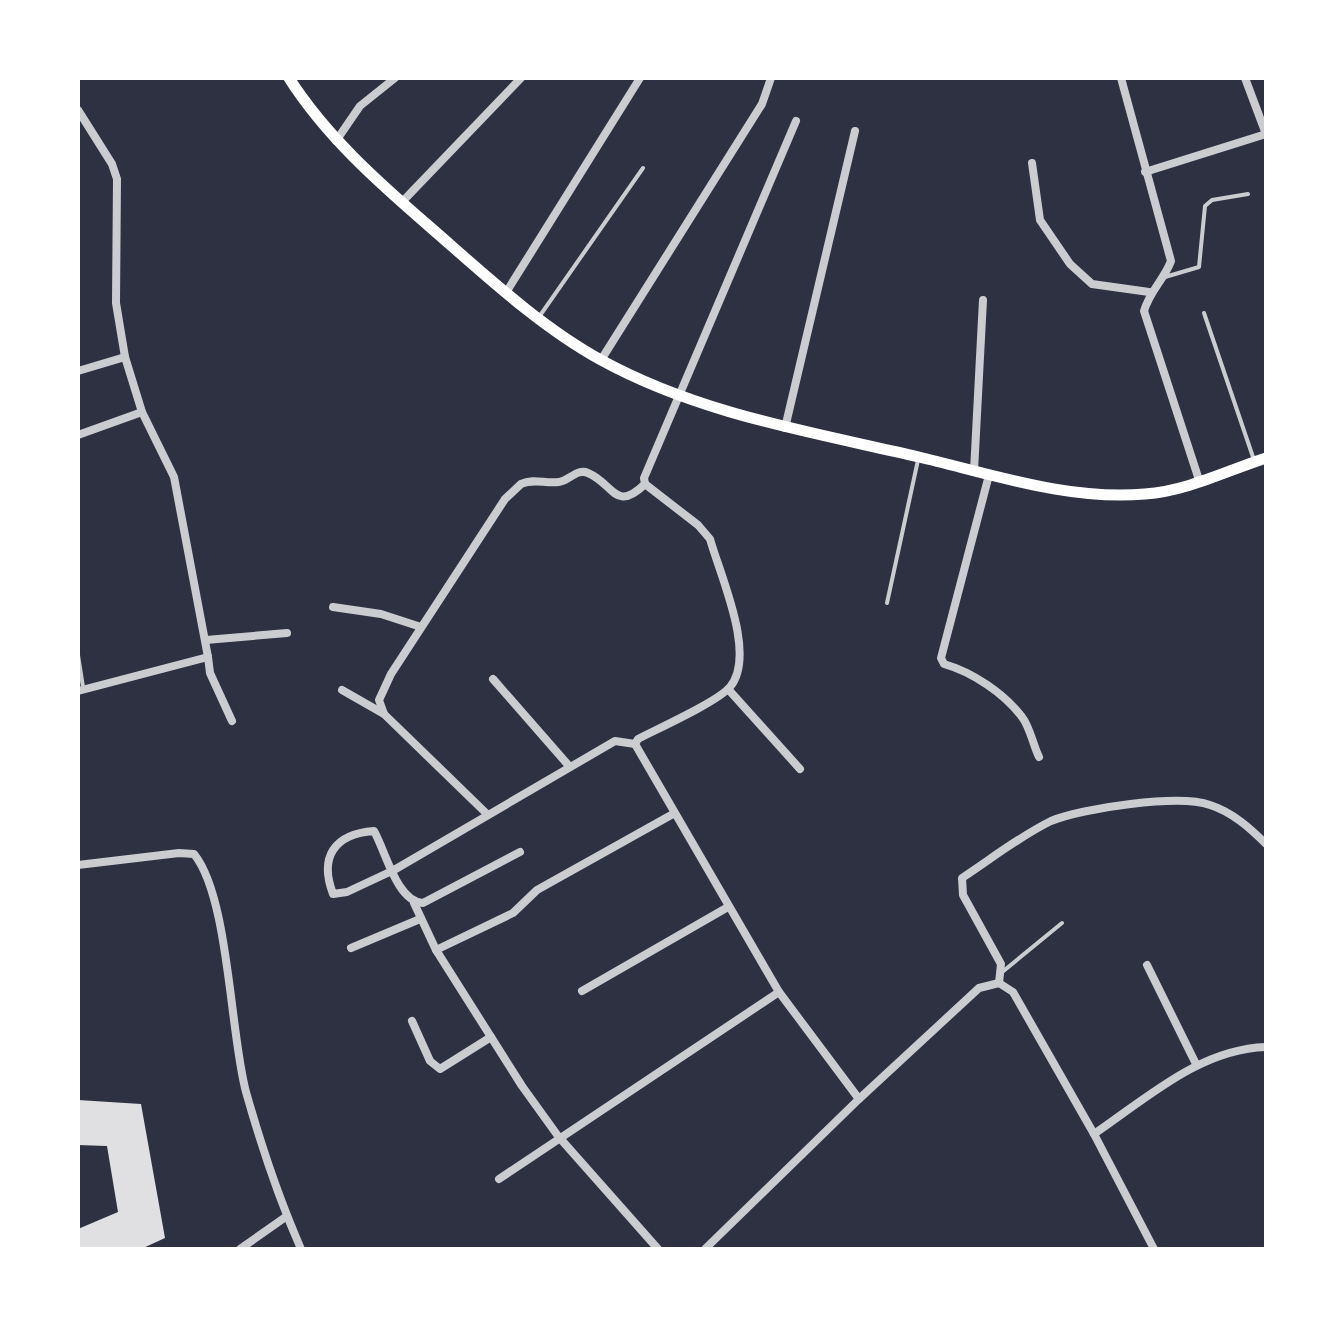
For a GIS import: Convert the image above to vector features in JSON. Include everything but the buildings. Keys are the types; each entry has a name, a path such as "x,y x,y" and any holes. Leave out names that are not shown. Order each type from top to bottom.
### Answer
{"main road":[{"path":"289,78 336,141 402,202 539,317 601,360 682,395 785,428 989,475 1090,493 1145,494 1200,483 1263,460"}],"street":[{"path":"336,141 360,106 395,78"},
{"path":"402,202 521,78"},
{"path":"507,291 640,78"},
{"path":"601,360 762,104 771,78"},
{"path":"1121,78 1171,261 1165,277 1149,292 1144,311 1200,483"},
{"path":"1145,172 1266,134 1245,78"},
{"path":"78,110 112,164 117,179 116,303 125,357 142,412 174,477 210,673 232,721"},
{"path":"635,744 638,739 728,689 740,672 742,651 710,539 698,525 645,484 644,478 682,395 796,121"},
{"path":"785,428 855,131"},
{"path":"1032,163 1040,220 1070,264 1092,284 1149,292"},
{"path":"974,471 983,300"},
{"path":"78,371 125,357"},
{"path":"78,435 142,412"},
{"path":"384,714 379,700 383,688 505,499 521,484 559,482 580,471 588,473 620,497 634,495 645,484"},
{"path":"989,475 941,658 944,664 964,670 983,682 1023,718 1039,757"},
{"path":"333,607 381,614 421,627"},
{"path":"206,640 287,633"},
{"path":"81,690 208,657"},
{"path":"493,679 569,766"},
{"path":"728,689 800,769"},
{"path":"342,690 384,714 488,815"},
{"path":"635,744 615,741 394,870 347,892 333,894 325,872 328,855 339,844 364,832 374,831 394,870 405,895 414,903 436,950 558,1136 658,1249"},
{"path":"635,744 779,992 859,1099"},
{"path":"1154,1249 1094,1134 1013,992 1000,978 1001,964 960,884 962,878 1037,828 1056,819 1128,804 1209,804 1245,824 1266,844"},
{"path":"436,950 513,913 537,890 673,814"},
{"path":"414,903 423,903 520,852"},
{"path":"78,865 179,853 194,854 205,868 220,931 245,1090 301,1249"},
{"path":"582,991 728,907"},
{"path":"351,948 420,919"},
{"path":"1147,965 1196,1064"},
{"path":"705,1249 979,988 1000,978"},
{"path":"499,1179 558,1136 779,992"},
{"path":"412,1021 430,1061 440,1069 491,1037"},
{"path":"1094,1134 1196,1064 1243,1048 1266,1047"},
{"path":"240,1249 287,1216"}],"lane":[{"path":"539,317 643,168"},
{"path":"1165,277 1199,267 1205,206 1212,200 1248,194"},
{"path":"1204,313 1263,460"},
{"path":"887,603 919,457"},
{"path":"78,655 81,690"},
{"path":"1000,978 1062,923"}]}
